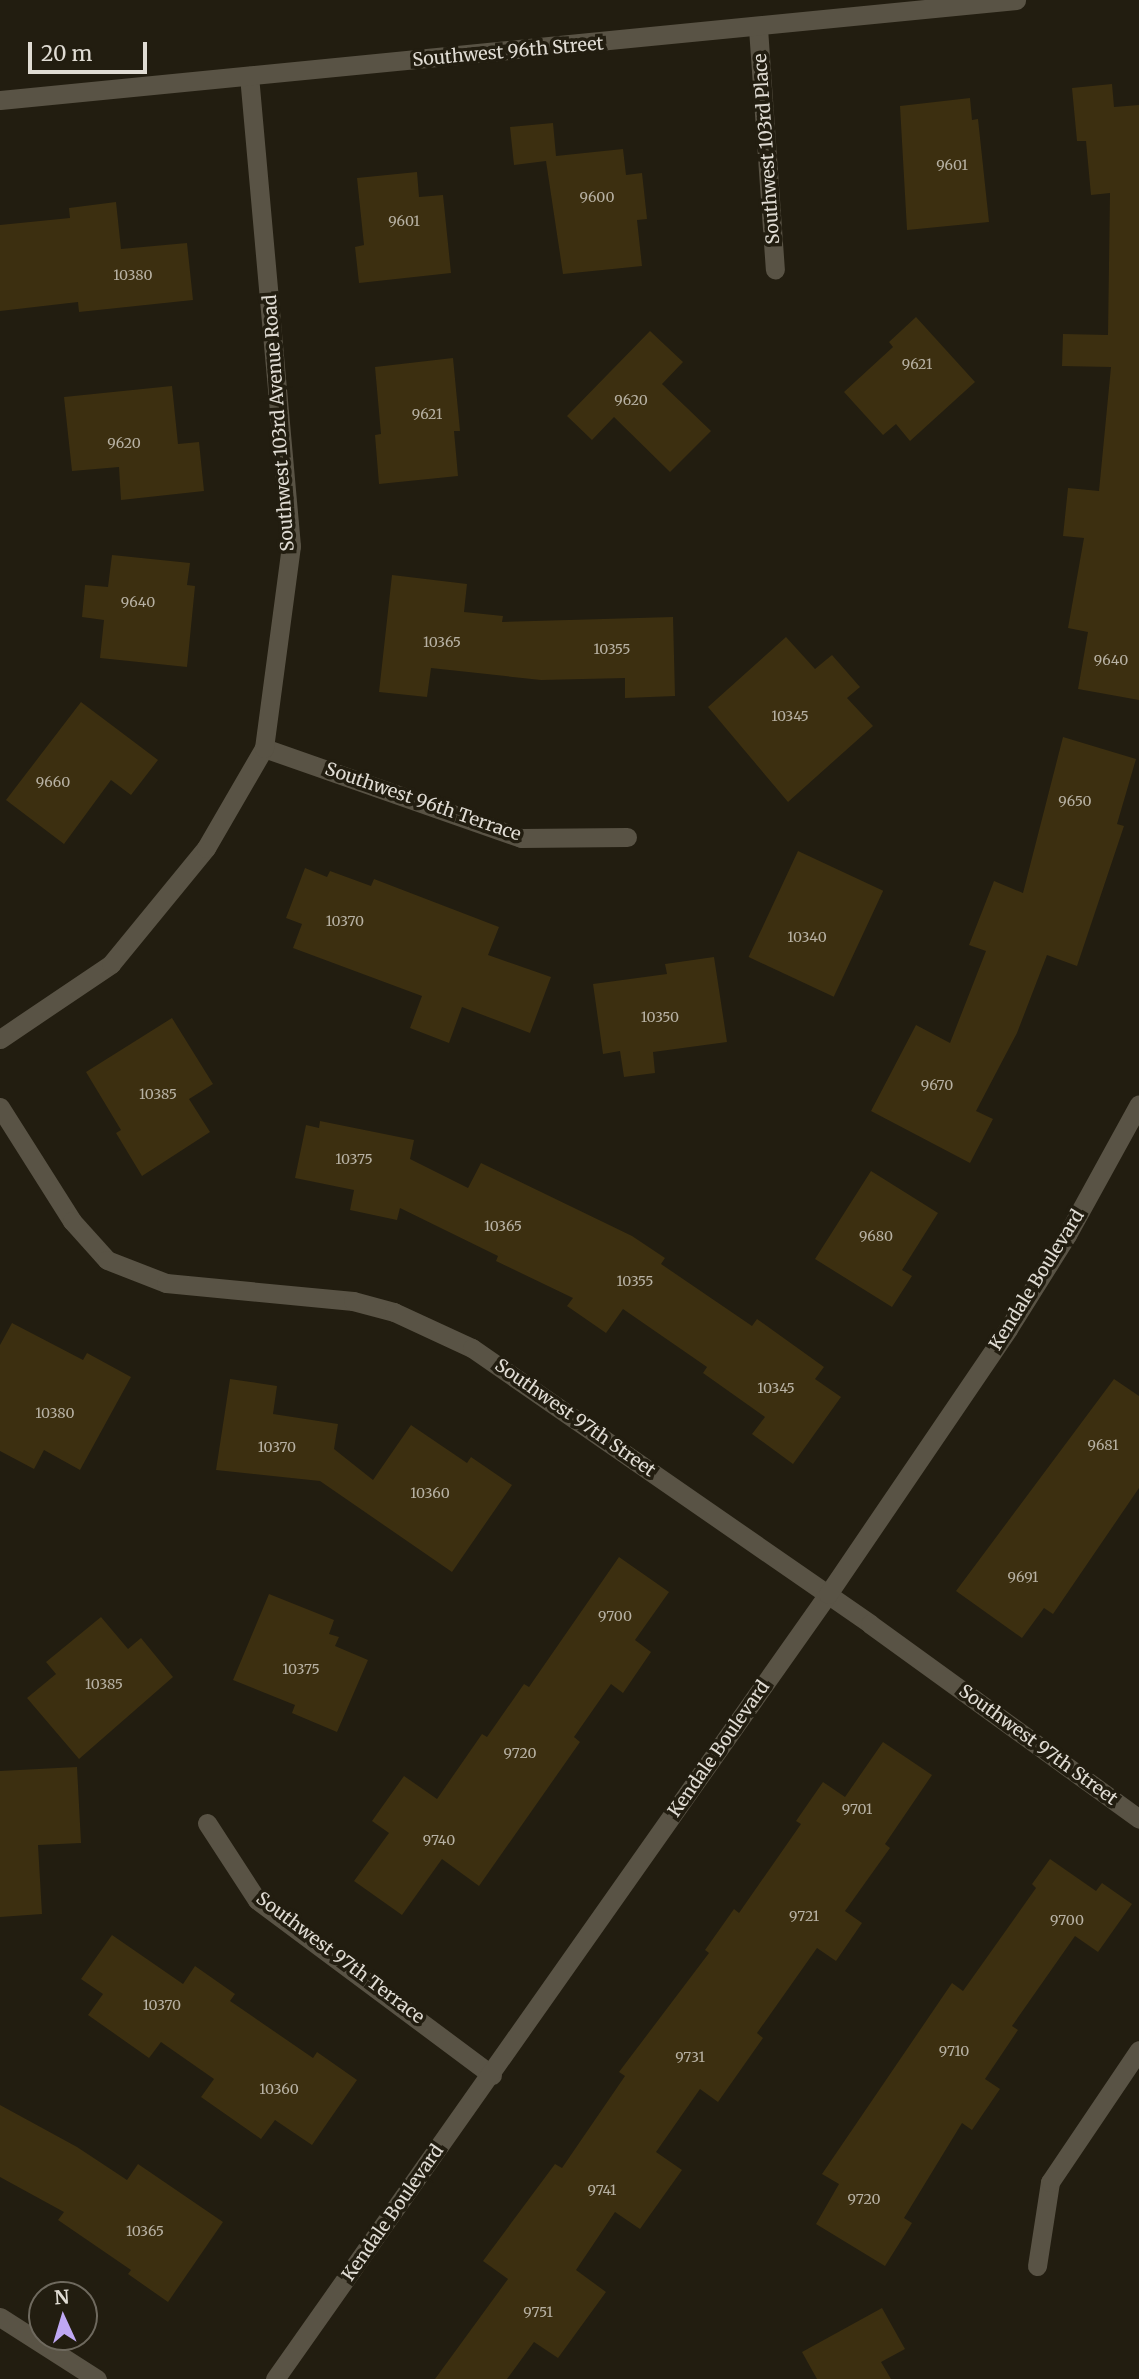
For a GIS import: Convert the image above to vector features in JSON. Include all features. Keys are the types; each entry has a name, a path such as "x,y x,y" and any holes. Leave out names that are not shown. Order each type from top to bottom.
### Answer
{"street":[{"name":"Southwest 96th Street","path":"0,100 758,28 1016,0"},
{"name":"Southwest 103rd Place","path":"758,28 775,269"},
{"name":"Southwest 103rd Avenue Road","path":"0,1039 111,964 206,848 264,748 291,546 249,76"},
{"name":"Southwest 96th Terrace","path":"264,748 520,838 627,837"},
{"name":"Kendale Boulevard","path":"275,2379 492,2075 828,1594 1016,1317 1067,1235 1139,1104"},
{"name":"Southwest 97th Street","path":"0,1107 72,1221 107,1260 131,1273 166,1283 353,1301 430,1328 510,1371 828,1594 1139,1819"},
{"name":"Southwest 97th Terrace","path":"207,1823 257,1900 492,2075"},
{"path":"1037,2266 1050,2182 1139,2050"},
{"path":"0,2317 97,2379"}],"building":[{"path":"1112,84 1114,107 1139,105 1139,700 1078,689 1088,632 1068,628 1084,538 1063,536 1068,488 1099,491 1111,367 1062,366 1063,334 1108,335 1110,193 1091,195 1086,141 1077,141 1072,88"},
{"path":"970,98 972,120 978,119 989,222 907,230 900,106"},
{"path":"553,123 556,156 623,149 626,175 642,173 647,219 637,220 642,266 563,274 546,161 514,165 510,127"},
{"path":"417,172 419,197 443,195 451,273 359,283 355,247 364,245 357,178"},
{"path":"116,202 121,249 187,243 193,300 79,312 78,302 0,311 0,225 70,218 69,208"},
{"path":"916,317 975,382 910,441 896,424 883,435 844,392 893,347 889,342"},
{"path":"650,331 683,362 662,384 711,431 670,472 614,417 592,440 567,416"},
{"path":"453,358 460,431 454,431 458,476 379,484 375,435 381,434 375,367"},
{"path":"172,386 178,444 199,442 204,491 121,500 119,467 72,471 64,397"},
{"path":"112,555 190,563 187,585 195,586 187,667 100,658 104,620 82,617 85,585 108,587"},
{"path":"392,575 467,584 464,612 503,616 502,622 673,617 675,696 625,698 625,678 541,680 431,668 427,697 379,692"},
{"path":"786,637 815,669 832,655 860,687 847,698 873,726 788,802 708,707"},
{"path":"81,702 158,760 131,795 111,780 64,844 6,800"},
{"path":"1063,737 1136,759 1117,824 1124,826 1077,966 1047,955 1017,1033 976,1111 993,1119 970,1163 871,1111 916,1025 950,1043 986,951 969,945 994,881 1023,893"},
{"path":"798,851 883,891 834,997 749,957"},
{"path":"305,868 327,877 330,871 371,886 374,879 499,927 488,955 551,977 530,1033 462,1007 449,1043 410,1028 422,996 293,948 302,924 286,918"},
{"path":"714,957 727,1042 653,1052 655,1073 624,1077 620,1051 603,1054 593,984 667,974 665,964"},
{"path":"172,1018 213,1084 189,1099 210,1132 142,1176 116,1133 121,1130 86,1072"},
{"path":"320,1121 414,1140 410,1159 468,1188 481,1163 632,1236 665,1258 661,1264 752,1326 757,1319 824,1367 815,1379 841,1397 793,1464 752,1434 765,1417 703,1373 707,1367 623,1309 606,1333 567,1306 573,1298 496,1261 498,1256 400,1208 397,1220 350,1210 354,1190 295,1178 306,1125 319,1128"},
{"path":"871,1171 938,1213 902,1270 912,1276 892,1307 815,1259"},
{"path":"12,1323 83,1360 87,1353 131,1377 80,1470 44,1450 34,1469 0,1451 0,1345"},
{"path":"230,1379 277,1386 273,1414 338,1424 334,1449 373,1480 411,1425 467,1463 471,1457 512,1485 452,1572 320,1481 216,1470"},
{"path":"1114,1379 1139,1396 1139,1488 1053,1614 1044,1608 1022,1638 956,1591"},
{"path":"619,1557 669,1592 635,1640 651,1652 623,1693 611,1684 574,1737 580,1742 479,1886 442,1859 402,1915 354,1881 389,1833 372,1821 404,1776 437,1799 482,1734 487,1737 524,1684 529,1687"},
{"path":"269,1594 334,1620 329,1634 339,1637 335,1646 368,1660 337,1732 292,1713 295,1705 233,1680"},
{"path":"101,1617 128,1649 141,1638 173,1677 79,1759 27,1698 56,1674 46,1662"},
{"path":"883,1742 932,1775 885,1844 890,1848 845,1911 862,1923 836,1961 817,1948 757,2033 763,2038 718,2102 700,2089 656,2152 682,2170 640,2229 615,2212 576,2270 606,2292 558,2358 534,2342 507,2379 435,2379 508,2279 483,2261 555,2164 562,2168 625,2076 619,2072 709,1953 705,1950 734,1909 739,1913 801,1824 796,1821 823,1782 845,1797"},
{"path":"77,1767 81,1843 38,1845 42,1914 0,1917 0,1771"},
{"path":"1050,1859 1096,1891 1102,1883 1132,1904 1098,1952 1075,1936 1012,2026 1018,2030 985,2079 1000,2089 972,2130 962,2123 904,2218 912,2223 885,2266 816,2224 839,2184 822,2174 952,1983 963,1991 1036,1888 1032,1884"},
{"path":"112,1935 183,1984 195,1966 235,1994 230,2001 313,2058 317,2052 357,2080 312,2145 275,2120 261,2139 201,2097 214,2079 161,2042 149,2058 88,2015 103,1994 81,1979"},
{"path":"0,2105 77,2147 127,2180 138,2164 223,2222 168,2302 128,2274 131,2270 58,2220 64,2212 0,2177"},
{"path":"882,2308 905,2349 881,2362 891,2379 817,2379 802,2352"}]}
